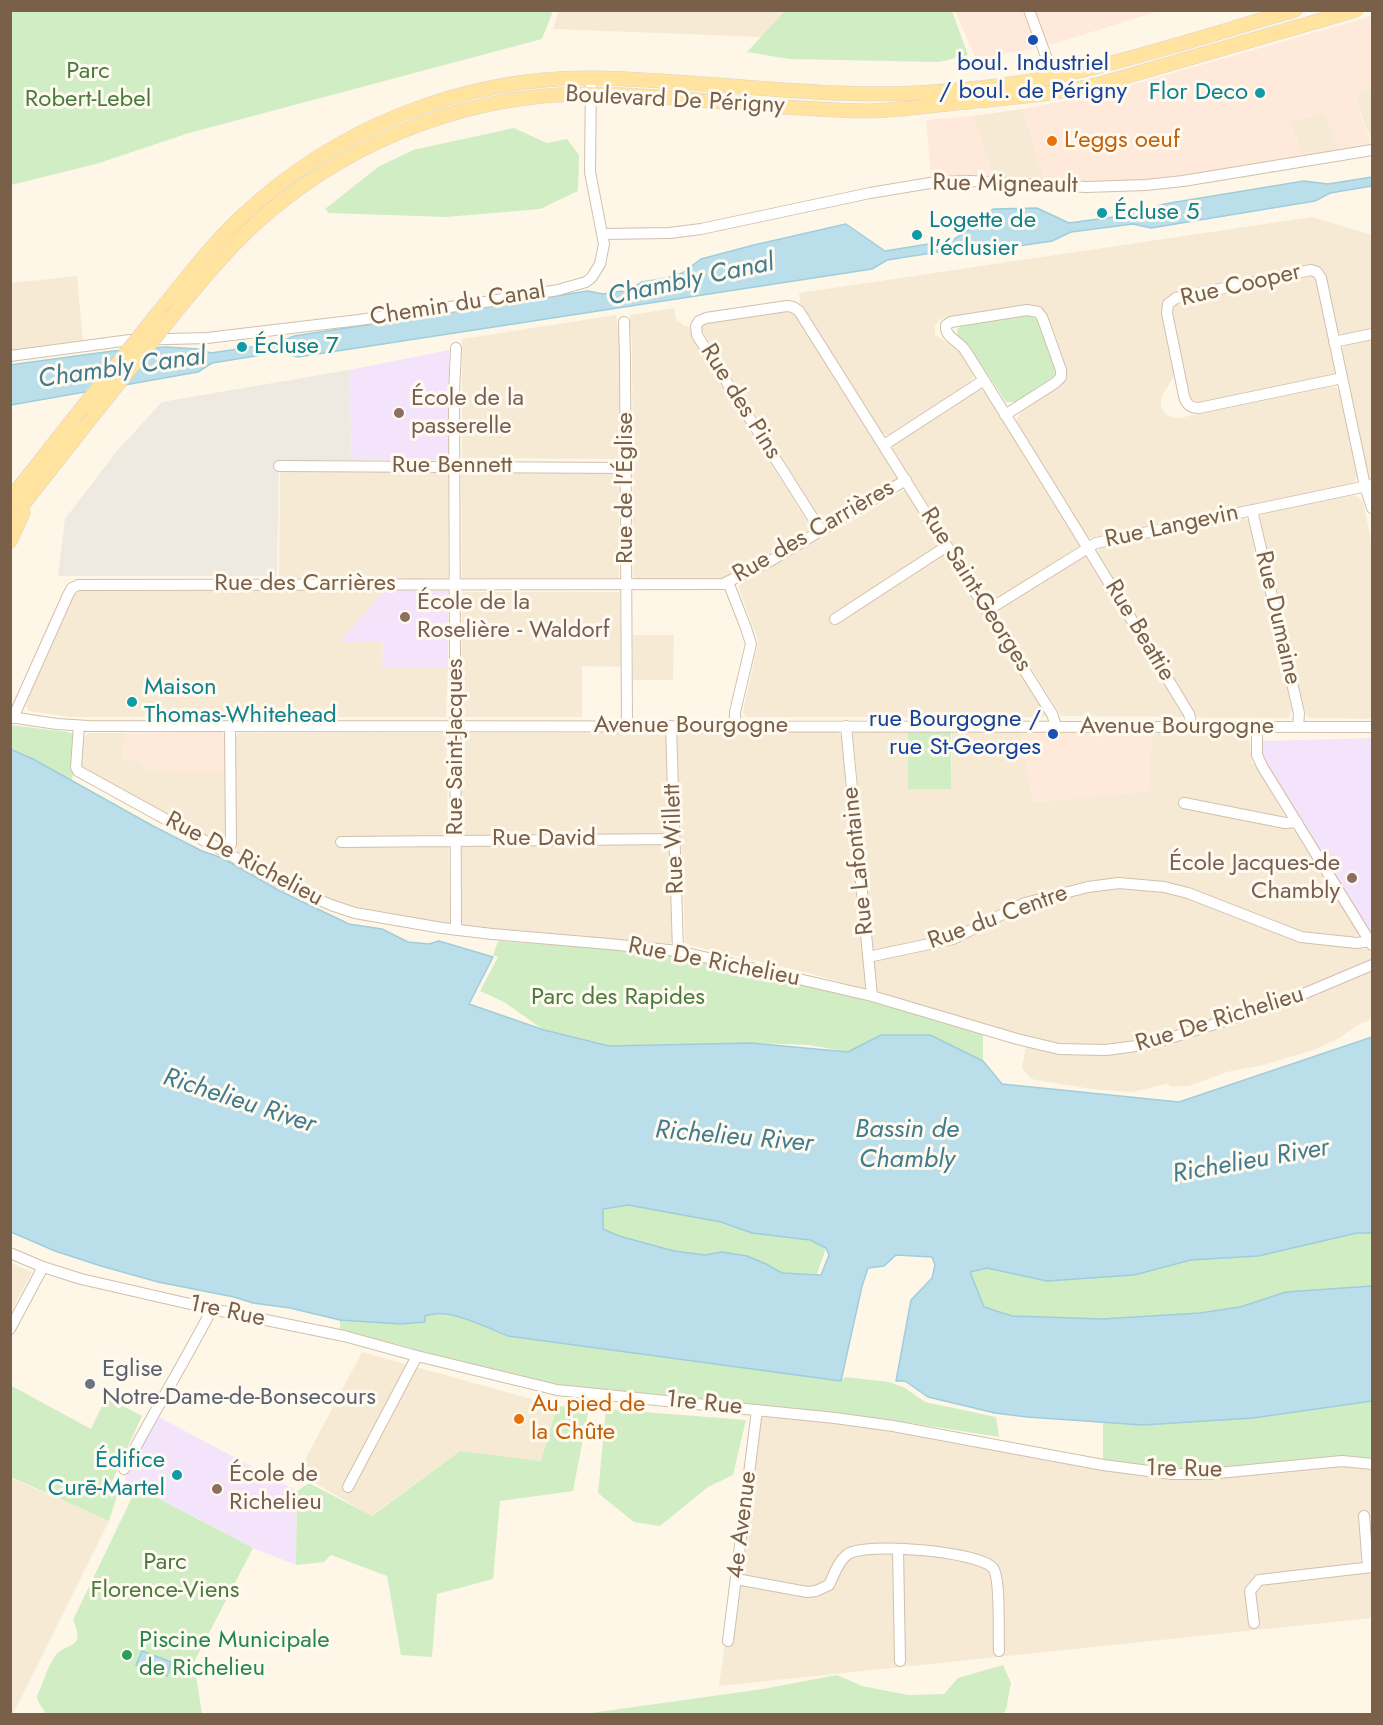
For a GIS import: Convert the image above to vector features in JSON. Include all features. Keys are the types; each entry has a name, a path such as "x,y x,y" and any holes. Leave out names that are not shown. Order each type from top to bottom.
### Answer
{"main road":[{"name":"Boulevard De Périgny","path":"10,500 211,248 242,216 298,170 349,139 412,110 472,92 528,81 591,78 888,94 985,87 1053,77 1112,63 1295,10"},
{"name":"Boulevard De Périgny","path":"10,521 178,309 227,251 268,212 302,185 359,151 414,126 471,109 526,98 590,94 868,111 1057,93 1100,84 1356,10"},
{"path":"10,486 43,457"},
{"path":"10,541 35,490"}],"street":[{"path":"1029,10 1057,93"},
{"name":"Chemin du Canal","path":"10,356 130,340 207,338 359,320 491,301 578,285 592,278 603,257 603,234 590,172 591,78"},
{"name":"Rue Migneault","path":"603,234 669,233 700,229 870,193 936,182 988,181 1086,187 1146,185 1372,150"},
{"name":"Rue Cooper","path":"1334,342 1321,278 1317,272 1311,270 1176,298 1171,300 1166,310 1184,396 1188,405 1199,408 1342,378"},
{"name":"Rue Saint-Georges","path":"791,306 801,314 884,445 1052,714 1056,726"},
{"name":"Rue des Pins","path":"791,306 706,318 698,322 696,331 821,531"},
{"name":"Rue Beattie","path":"1005,415 1061,377 1061,370 1040,314 1035,311 1027,310 955,321 946,325 945,328 947,334 962,345 984,380 1005,415 1087,547 1189,714 1192,726"},
{"name":"Rue de l'Église","path":"624,322 627,726"},
{"path":"1372,334 1334,342 1369,486 1372,508"},
{"name":"Rue Saint-Jacques","path":"456,348 454,394 456,930"},
{"path":"884,445 984,380"},
{"name":"Rue Bennett","path":"279,466 626,468"},
{"name":"Rue des Carrières","path":"12,717 68,594 74,586 87,584 720,584 770,561 906,480"},
{"name":"Rue Langevin","path":"988,610 1087,547 1106,540 1369,486"},
{"name":"Rue Dumaine","path":"1252,510 1299,713 1298,727"},
{"path":"836,619 947,546"},
{"path":"728,582 751,647 735,712 735,726"},
{"name":"Avenue Bourgogne","path":"12,717 79,726 1372,727"},
{"name":"Rue De Richelieu","path":"79,726 76,767 78,771 285,885 341,909 366,916 456,930 678,951 872,996 1048,1047 1080,1050 1119,1049 1151,1044 1282,1004 1372,965"},
{"path":"228,853 231,844 230,726"},
{"name":"Rue Willett","path":"671,726 678,951"},
{"name":"Rue Lafontaine","path":"846,726 872,996"},
{"path":"1257,727 1259,761 1371,943"},
{"path":"1184,803 1285,823 1297,822"},
{"name":"Rue David","path":"341,842 674,839"},
{"name":"Rue du Centre","path":"868,957 953,939 1025,903 1088,887 1119,883 1175,889 1301,937 1371,943"},
{"name":"1re Rue","path":"10,1253 81,1279 344,1336 557,1390 893,1426 1103,1465 1172,1474 1208,1474 1341,1461 1372,1464"},
{"path":"10,1329 43,1267"},
{"path":"124,1469 212,1309"},
{"path":"348,1487 417,1356"},
{"name":"4e Avenue","path":"728,1641 757,1410"},
{"path":"1254,1623 1250,1591 1259,1580 1370,1567 1364,1516"},
{"path":"898,1549 900,1661"},
{"path":"736,1579 807,1592 816,1591 829,1586 842,1560 849,1553 860,1550 931,1551 980,1560 992,1567 996,1574 999,1651"}],"shaded area":[{"path":"559,11 787,11 761,37 553,29"},
{"path":"955,11 1159,11 1047,46 976,59"},
{"path":"1372,16 1372,89 1354,95 1372,146 1340,151 1325,114 1290,121 1303,157 1177,178 1106,184 1044,179 1023,109 1103,93"},
{"path":"1372,89 1372,143 1354,94"},
{"path":"1023,109 1044,179 993,176 973,116"},
{"path":"1325,114 1340,151 1303,157 1290,121"},
{"path":"973,116 993,176 931,178 926,120"},
{"path":"1312,217 1372,235 1372,330 1345,335 1338,333 1326,277 1322,270 1316,267 1174,293 1167,298 1161,311 1174,374 1163,394 1161,406 1166,415 1179,418 1334,386 1339,391 1357,476 1355,482 1090,538 1085,536 1017,423 1017,418 1022,411 1064,381 1065,365 1046,315 1040,308 1029,305 939,320 935,326 935,334 960,351 974,377 888,435 883,434 799,304 799,293"},
{"path":"1311,275 1317,281 1334,374 1198,403 1191,400 1173,314 1176,304"},
{"path":"77,276 83,340 11,350 11,283"},
{"path":"674,308 677,322 690,327 692,338 811,528 807,533 721,579 635,579 633,575 632,340 629,316"},
{"path":"788,310 794,312 898,476 827,520 820,518 702,330 706,322"},
{"path":"616,315 619,336 619,459 462,458 462,339"},
{"path":"1372,339 1372,479 1368,477 1342,351 1347,345"},
{"name":"École de la passerelle","path":"449,350 448,458 445,460 352,460 349,370"},
{"path":"349,370 352,460 279,461 277,576 58,576 65,519 117,451 162,402"},
{"path":"980,389 986,393 1080,544 990,603 893,449 893,445"},
{"path":"280,472 448,473 448,578 279,578"},
{"path":"463,472 619,474 619,578 462,578 461,474"},
{"path":"904,490 940,543 939,546 830,618 834,625 941,554 945,554 1046,713 1046,717 746,717 743,712 758,643 739,589 740,583"},
{"path":"1353,495 1363,502 1372,543 1372,719 1311,718 1306,715 1297,685 1299,684 1259,518 1263,513"},
{"path":"1242,518 1249,522 1285,670 1293,711 1288,718 1202,718 1196,716 1097,553 1102,547"},
{"path":"1086,554 1183,717 1061,716 996,612"},
{"path":"81,589 384,590 382,666 448,668 446,717 70,717 28,711 26,704 74,595"},
{"name":"École de la Roselière - Waldorf","path":"384,590 448,591 448,668 382,667 383,642 339,642"},
{"path":"462,592 618,592 620,594 621,667 582,666 582,717 463,717 461,714"},
{"path":"633,635 674,635 673,680 633,680"},
{"path":"221,732 226,737 226,772 144,768 143,762 122,760 125,733"},
{"path":"682,732 837,732 842,736 866,988 689,945 685,942 677,736"},
{"path":"854,732 908,732 909,789 951,789 952,733 1020,732 1034,802 1149,791 1151,733 1245,734 1249,738 1252,763 1284,815 1280,817 1182,798 1181,805 1292,828 1358,929 1358,934 1354,938 1305,935 1188,889 1085,884 950,936 874,950 871,947 853,735"},
{"path":"1020,732 1151,733 1149,791 1034,802"},
{"path":"89,733 125,733 122,759 143,762 144,768 226,772 226,842 222,844 83,771 81,765 83,738"},
{"path":"240,733 446,733 450,924 353,909 295,886 237,853 235,737"},
{"path":"464,733 662,733 666,738 668,832 659,835 464,835 461,833 460,756 461,737"},
{"name":"École Jacques-de Chambly","path":"1372,738 1372,945 1260,761 1261,741"},
{"path":"665,845 669,849 672,940 670,944 501,931 464,926 461,922 461,848 463,846"},
{"path":"1115,888 1154,889 1177,894 1297,940 1367,949 1372,954 1372,962 1287,998 1139,1043 1074,1047 1044,1042 876,992 873,962 875,960 930,949 1017,910 1070,895"},
{"path":"1372,970 1372,1019 1358,1025 1338,1039 1313,1050 1263,1065 1227,1072 1189,1086 1172,1087 1167,1084 1132,1092 1091,1089 1031,1079 1022,1068 1026,1045 1120,1053"},
{"path":"11,1263 32,1272 11,1312"},
{"path":"362,1352 557,1406 541,1461 457,1453 371,1516 298,1473"},
{"path":"757,1410 835,1418 1103,1465 1372,1464 1372,1618 719,1686"},
{"name":"École de Richelieu","path":"157,1416 297,1491 296,1565 253,1548 125,1480 126,1472"},
{"path":"11,1478 109,1521 13,1714 10,1714"}],"green space":[{"name":"Parc Robert-Lebel","path":"10,11 553,11 542,39 189,133 96,164 11,185"},
{"path":"785,11 952,11 968,55 939,62 789,59 747,52"},
{"path":"514,128 547,143 567,139 579,155 578,191 540,209 446,217 329,213 325,209 378,167 413,150"},
{"path":"1032,315 1038,321 1055,368 1054,376 1017,402 1006,402 968,345 958,336 957,329 962,325"},
{"path":"10,725 73,734 74,773 71,781 11,749"},
{"path":"908,732 951,732 951,789 908,789"},
{"name":"Parc des Rapides","path":"499,941 640,951 687,957 836,991 983,1033 983,1061 930,1035 881,1035 848,1052 809,1045 751,1043 609,1046 544,1030 504,1002 480,991 498,957 493,955"},
{"path":"628,1205 721,1222 752,1233 810,1240 826,1248 817,1274 782,1273 747,1256 722,1252 705,1255 674,1251 619,1236 603,1229 603,1209"},
{"path":"1357,1233 1372,1233 1372,1286 1286,1292 1240,1307 1200,1313 1102,1319 1012,1316 984,1307 970,1272 987,1268 1047,1281 1134,1275 1191,1260 1258,1256"},
{"path":"431,1314 462,1317 508,1336 841,1381 845,1377 889,1382 905,1388 925,1402 996,1417 999,1437 840,1413 757,1410 557,1390 417,1356 412,1348 340,1330 340,1320 401,1324 425,1322 425,1316"},
{"path":"10,1385 91,1429 106,1397 142,1416 110,1486 117,1496 109,1521 11,1477"},
{"path":"1372,1401 1372,1464 1208,1474 1103,1465 1103,1421 1143,1425 1253,1418"},
{"path":"557,1406 589,1408 573,1491 500,1501 493,1579 437,1594 432,1657 401,1655 387,1576 331,1555 324,1562 296,1565 297,1491 309,1483 372,1516 460,1451 541,1461"},
{"path":"606,1409 746,1420 733,1475 708,1487 660,1526 634,1522 598,1493"},
{"name":"Parc Florence-Viens","path":"137,1487 253,1548 194,1662 202,1714 46,1714 37,1696 47,1671 55,1656 76,1641 77,1630 73,1620"},
{"path":"1003,1665 1011,1683 1006,1710 1002,1714 584,1714 763,1689 837,1675 862,1686 908,1695 944,1694 958,1678"}],"water":[{"name":"Chambly Canal","path":"1372,177 1372,186 1330,193 1315,201 1151,228 1133,224 1071,232 1052,241 971,253 951,250 887,260 872,269 298,357 280,352 212,363 198,372 11,405 10,365 113,351 166,347 198,349 211,353 278,343 294,336 588,291 603,294 629,290 642,282 682,273 701,259 846,224 885,251 953,240 978,224 993,209 1037,208 1069,223 1136,214 1164,204 1304,181 1328,184"},
{"path":"10,749 33,759 153,826 202,851 222,858 280,891 349,924 382,929 408,942 429,944 439,941 493,957 469,1004 544,1030 609,1046 751,1043 848,1052 881,1035 930,1035 983,1061 1002,1084 1179,1102 1372,1037 1372,1233 1357,1233 1258,1256 1191,1260 1134,1275 1047,1281 987,1268 970,1272 984,1307 1012,1316 1102,1319 1200,1313 1240,1307 1286,1292 1372,1286 1372,1401 1253,1418 1143,1425 995,1413 928,1397 905,1381 896,1381 911,1300 932,1278 935,1265 932,1257 896,1255 884,1266 868,1268 841,1381 508,1336 467,1319 445,1314 425,1316 425,1322 401,1324 340,1320 158,1282 55,1251 11,1232","holes":["628,1205 721,1222 752,1233 810,1240 826,1248 829,1255 821,1275 782,1273 747,1256 722,1252 705,1255 674,1251 619,1236 603,1229 603,1209"]},
{"path":"142,1651 171,1662 167,1676 136,1665"}],"place":[{"name":"boul. Industriel / boul. de Périgny","path":"1033,40"},
{"name":"Flor Deco","path":"1260,93"},
{"name":"L'eggs oeuf","path":"1052,141"},
{"name":"Écluse 5","path":"1102,213"},
{"name":"Logette de l'éclusier","path":"917,235"},
{"name":"Écluse 7","path":"242,347"},
{"name":"École de la passerelle","path":"399,413"},
{"name":"École de la Roselière - Waldorf","path":"405,617"},
{"name":"Maison Thomas-Whitehead","path":"132,702"},
{"name":"rue Bourgogne / rue St-Georges","path":"1053,734"},
{"name":"École Jacques-de Chambly","path":"1352,878"},
{"name":"Eglise Notre-Dame-de-Bonsecours","path":"90,1384"},
{"name":"Au pied de la Chûte","path":"519,1419"},
{"name":"Édifice Curē-Martel","path":"177,1475"},
{"name":"École de Richelieu","path":"217,1489"},
{"name":"Piscine Municipale de Richelieu","path":"127,1655"}],"water label":[{"name":"Richelieu River","path":"239,1102"},
{"name":"Richelieu River","path":"734,1138"},
{"name":"Bassin de Chambly","path":"907,1146"},
{"name":"Richelieu River","path":"1251,1162"}]}
